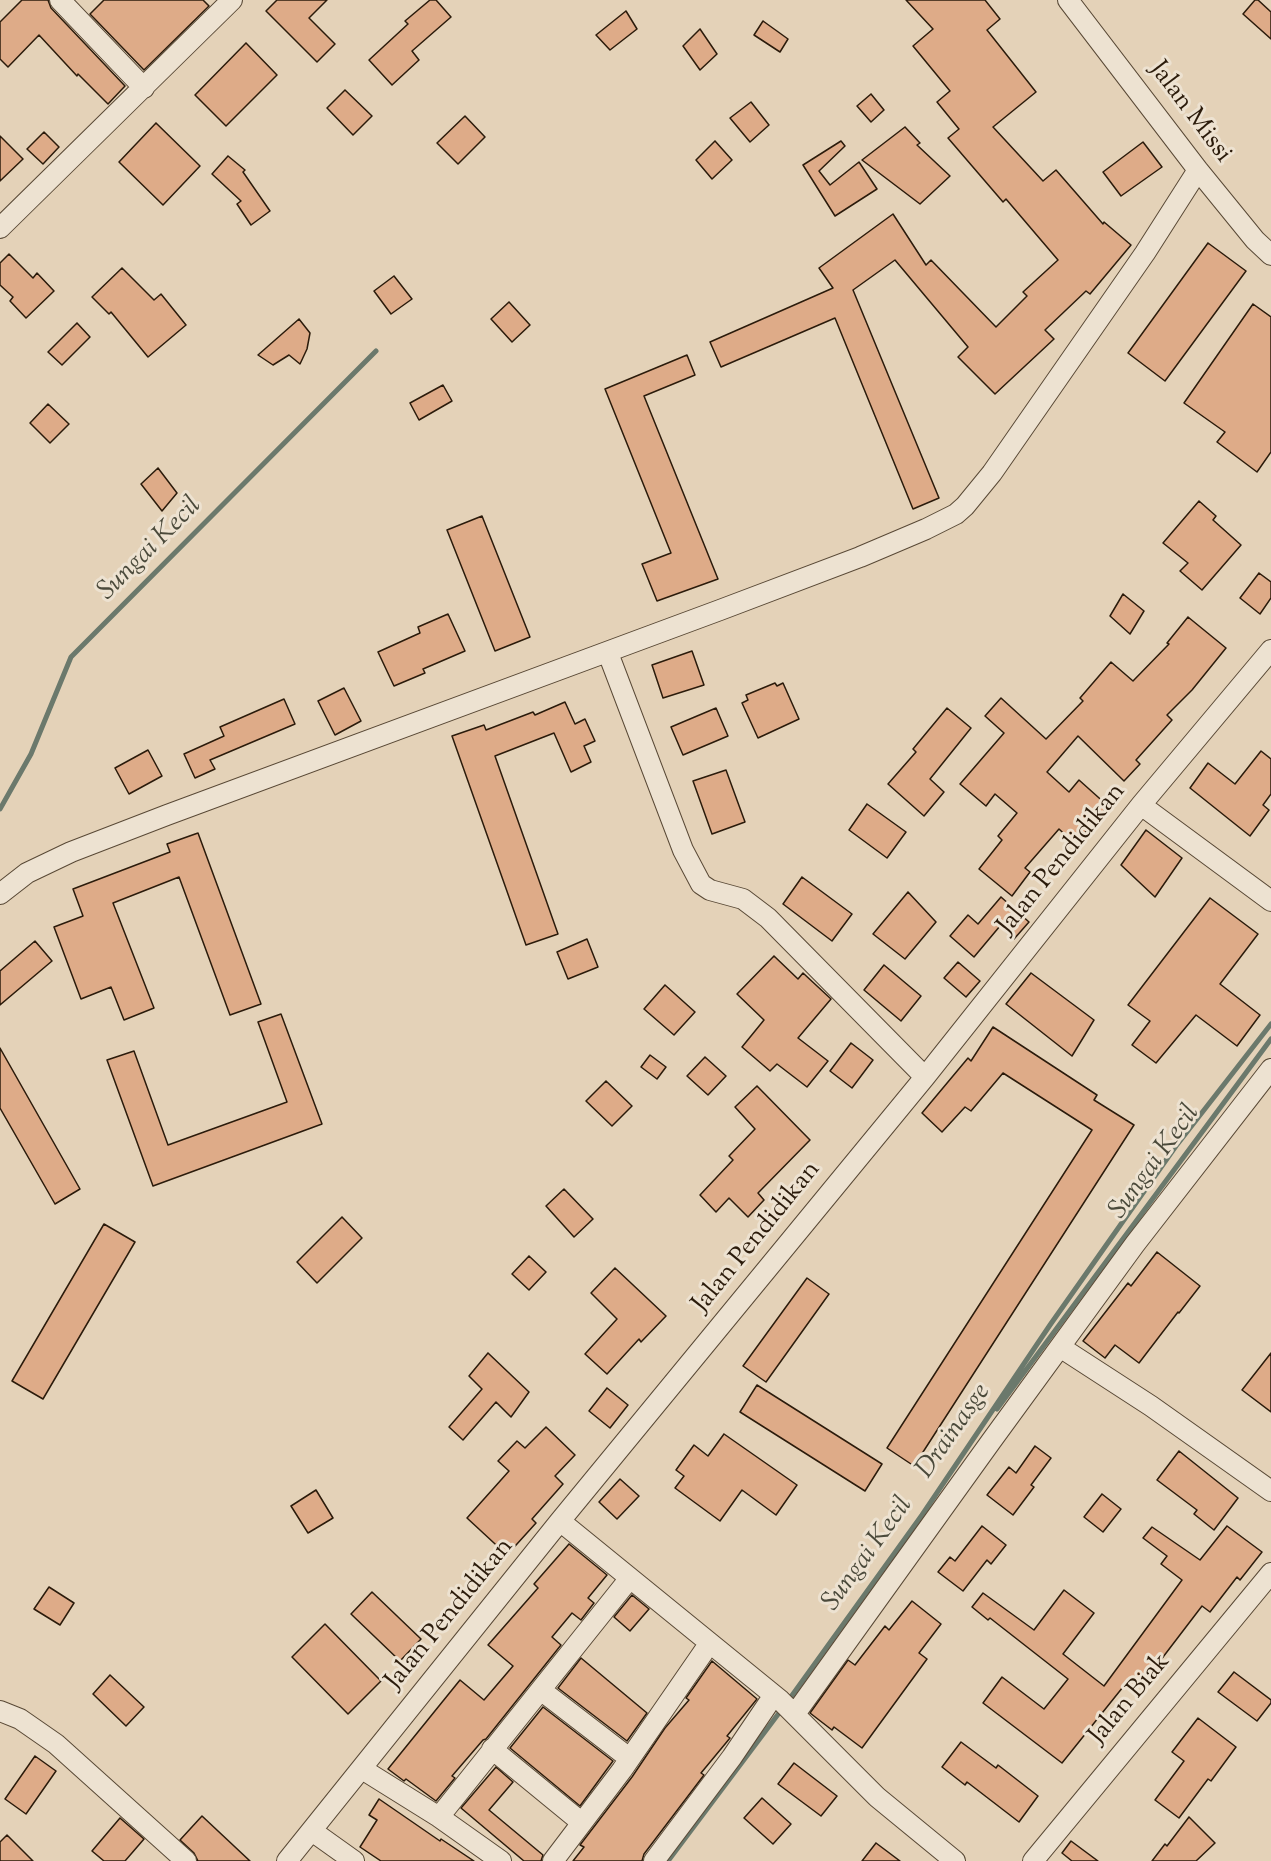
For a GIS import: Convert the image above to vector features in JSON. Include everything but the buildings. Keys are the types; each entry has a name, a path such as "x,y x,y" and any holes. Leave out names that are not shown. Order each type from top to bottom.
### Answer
{"street":[{"path":"60,0 144,88"},
{"name":"Jalan Missi","path":"1068,0 1198,170 1255,240 1271,255"},
{"path":"3,218 144,88 222,3"},
{"path":"0,894 27,873 71,852 608,653 860,557 943,521 965,506 992,473 1145,253 1198,170"},
{"name":"Jalan Pendidikan","path":"287,1861 560,1521 925,1077 1141,806 1271,650"},
{"path":"608,653 683,850 701,884 710,890 743,899 768,918 925,1077"},
{"path":"1141,806 1271,901"},
{"path":"654,1861 732,1757 784,1704 1271,1070"},
{"path":"1060,1347 1151,1406 1271,1491"},
{"path":"560,1521 784,1704 877,1797 955,1861"},
{"name":"Jalan Biak","path":"1041,1858 1271,1573"},
{"path":"439,1817 630,1578"},
{"path":"553,1861 709,1644"},
{"path":"542,1690 629,1758"},
{"path":"0,1711 20,1719 56,1744 186,1861"},
{"path":"492,1749 581,1822"},
{"path":"362,1769 439,1817 501,1861"},
{"path":"312,1832 354,1861"}],"waterway":[{"name":"Sungai Kecil","path":"0,809 31,754 71,657 376,351"},
{"name":"Drainasge","path":"788,1701 922,1515 1050,1325 1176,1146 1271,1024"},
{"name":"Sungai Kecil","path":"997,1409 1271,1039"},
{"name":"Sungai Kecil","path":"668,1861 782,1709"}]}
